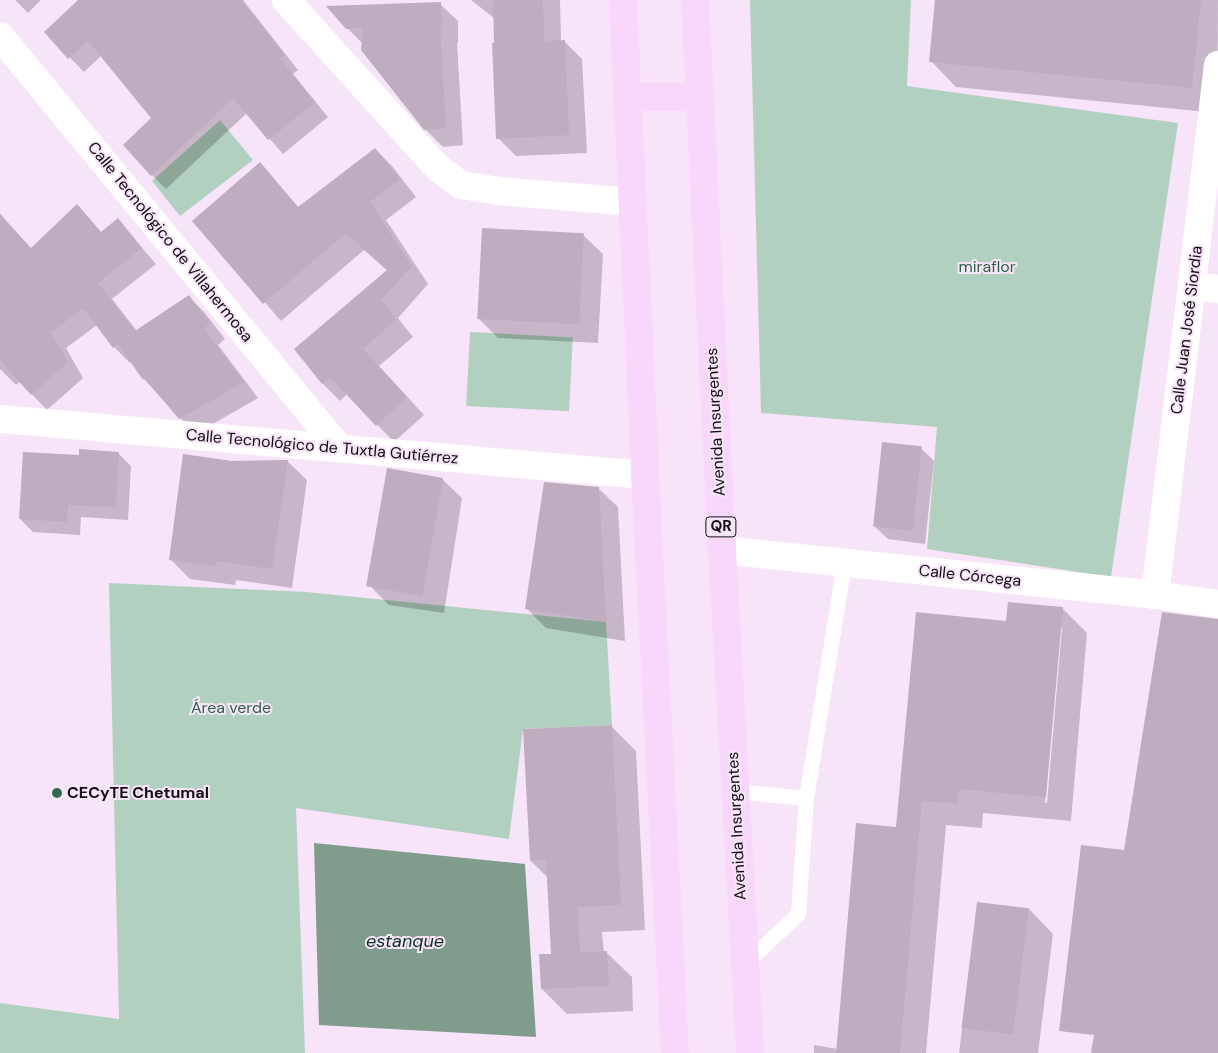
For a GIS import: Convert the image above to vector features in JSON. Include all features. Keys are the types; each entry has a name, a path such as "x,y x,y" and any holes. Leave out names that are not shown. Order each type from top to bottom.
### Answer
{"main road":[{"path":"623,0 675,1053"},
{"name":"Avenida Insurgentes","path":"695,0 722,550 750,1053"},
{"path":"629,96 700,96"}],"street":[{"path":"286,0 437,167 461,185 497,192 633,202"},
{"name":"Calle Tecnológico de Villahermosa","path":"0,36 340,449"},
{"name":"Calle Juan José Siordia","path":"1155,595 1205,287 1218,65"},
{"name":"Calle Tecnológico de Tuxtla Gutiérrez","path":"0,419 645,475"},
{"name":"Calle Córcega","path":"722,550 1155,595 1218,604"}],"lane":[{"path":"745,963 798,914 806,798 844,563"},
{"path":"736,791 806,798"}],"green space":[{"name":"miraflor","path":"750,0 911,0 907,86 1178,123 1111,577 927,549 937,427 761,413"},
{"path":"220,120 253,160 180,216 152,181"},
{"path":"470,332 573,337 569,411 466,406"},
{"name":"Área verde","path":"109,583 306,592 606,622 612,725 523,729 509,839 296,808 305,1053 0,1053 0,1003 119,1019"}],"water":[{"name":"estanque","path":"314,843 525,864 536,1037 319,1025"}],"building":[{"path":"78,0 241,0 285,55 280,59 315,102 268,140 233,98 151,176 123,145 151,118 88,41 68,59 44,32"},
{"path":"493,0 543,0 544,41 565,40 569,135 496,139 492,43 494,43"},
{"path":"935,0 1201,0 1192,88 929,62"},
{"path":"441,2 442,26 440,26 446,128 424,130 361,50 363,28 346,29 326,6"},
{"path":"375,148 400,179 370,202 412,266 381,300 396,319 363,349 407,397 376,426 330,377 322,384 294,349 387,270 346,233 263,304 192,221 260,162 298,207"},
{"path":"77,204 101,232 118,218 142,248 98,283 135,331 189,295 210,323 204,329 244,382 179,419 144,378 143,380 118,344 113,348 83,308 51,332 68,362 31,395 0,360 0,214 31,248"},
{"path":"482,228 584,233 579,324 477,319"},
{"path":"882,442 922,446 913,531 873,527"},
{"path":"79,449 119,452 116,507 68,505 67,522 19,519 23,452 79,455"},
{"path":"183,454 232,461 288,460 272,569 217,561 216,566 169,560"},
{"path":"387,468 443,478 422,596 366,586"},
{"path":"544,482 599,487 606,622 525,609"},
{"path":"1008,602 1063,607 1046,797 959,789 957,804 922,801 900,1053 836,1053 856,823 896,827 916,612 1006,621"},
{"path":"1162,612 1218,619 1218,1053 1091,1053 1094,1035 1059,1031 1081,845 1124,850"},
{"path":"612,725 621,905 578,907 580,953 607,951 609,986 541,989 539,954 551,954 546,860 530,861 523,729"},
{"path":"977,902 1029,908 1013,1034 962,1028"}],"place":[{"name":"CECyTE Chetumal","path":"57,793"}]}
